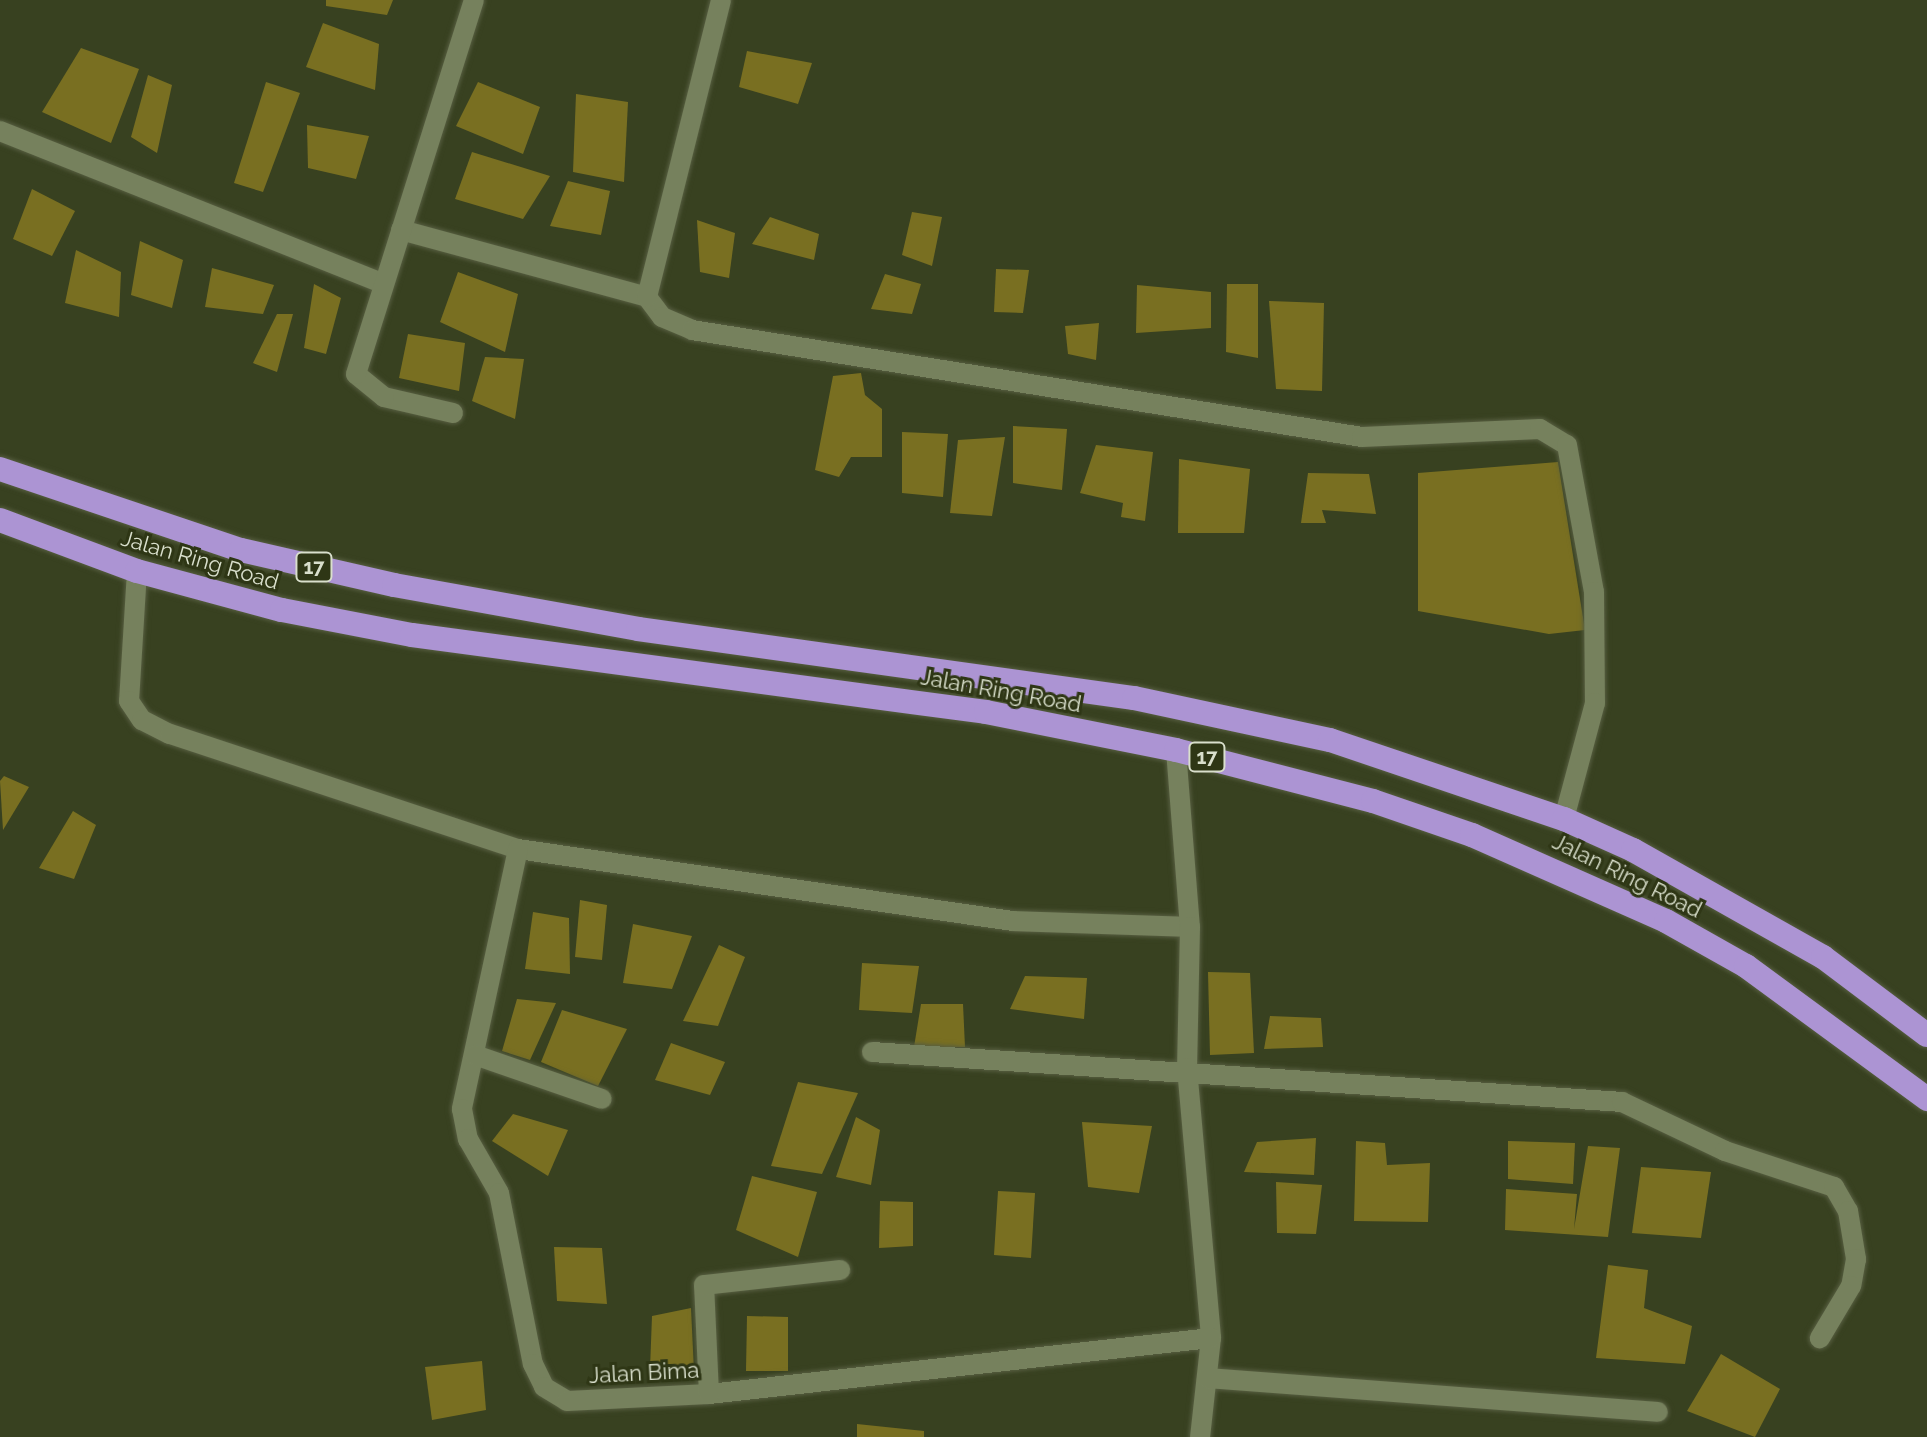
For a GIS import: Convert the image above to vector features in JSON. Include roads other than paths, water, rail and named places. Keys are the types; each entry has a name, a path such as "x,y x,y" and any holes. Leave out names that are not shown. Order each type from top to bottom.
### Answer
{"highway":[{"name":"Jalan Ring Road","path":"0,469 241,550 394,585 608,624 1243,718 1414,765 1564,819 1744,908 1927,1035"},
{"name":"Jalan Ring Road","path":"0,520 137,571 412,635 970,710 1176,750 1373,801 1575,878 1746,966 1927,1099"}],"street":[{"path":"453,413 384,397 356,374 380,282 401,230 474,0"},
{"path":"647,297 721,0"},
{"path":"0,131 380,282"},
{"path":"401,230 647,297 662,317 692,330 1279,427 1362,437 1540,429 1567,445 1594,592 1595,703 1564,819"},
{"path":"137,571 127,666 129,701 142,720 518,849 1013,921 1190,927"},
{"path":"1176,750 1190,927 1187,1068 1211,1338 1200,1437"},
{"name":"Jalan Bima","path":"518,849 462,1109 468,1139 499,1193 533,1364 544,1387 567,1401 709,1394 1211,1338"},
{"path":"872,1052 1187,1068 1622,1102 1725,1151 1806,1173 1834,1187 1855,1237 1851,1286 1820,1338"},
{"path":"475,1055 602,1099"},
{"path":"709,1394 704,1285 840,1270"},
{"path":"1207,1378 1658,1412"}]}
